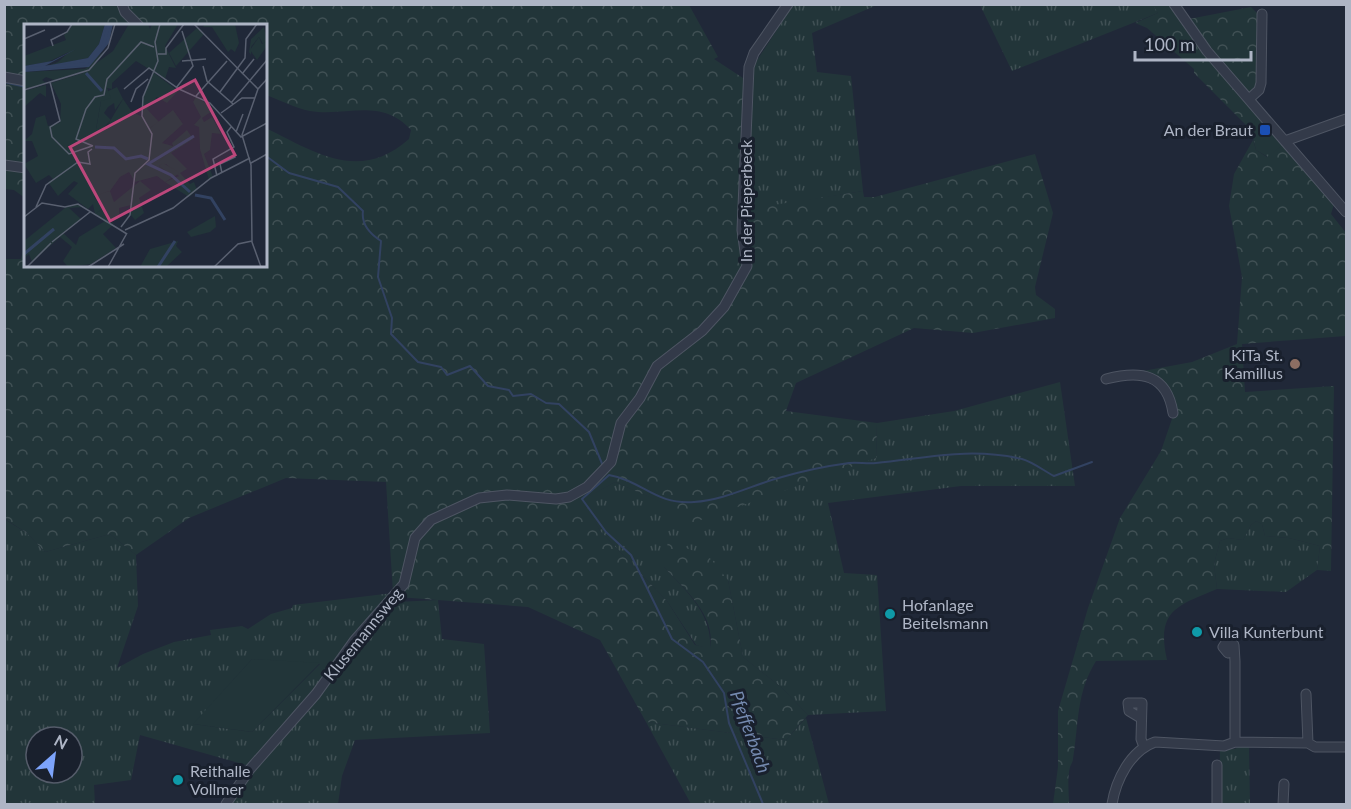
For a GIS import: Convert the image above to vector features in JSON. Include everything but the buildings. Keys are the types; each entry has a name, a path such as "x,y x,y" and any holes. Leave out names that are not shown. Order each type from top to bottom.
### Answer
{"street":[{"path":"122,4 125,12 137,24"},
{"name":"In der Pieperbeck","path":"653,372 662,360 715,319 747,266 742,230 749,67 754,53 788,4"},
{"path":"1174,4 1206,51 1347,212"},
{"path":"1249,99 1259,90 1261,83 1262,14"},
{"path":"4,77 24,81"},
{"path":"1285,141 1347,119"},
{"path":"4,165 24,168"},
{"name":"Klusemannsweg","path":"226,804 250,769 316,694 354,641 404,584 415,538 431,520 479,498 507,495 569,497 587,487 611,462 621,423 639,398 653,372"},
{"path":"1106,379 1134,374 1154,379 1168,392 1173,413"},
{"path":"1234,648 1235,742"},
{"path":"1306,694 1308,743"},
{"path":"1139,717 1144,747"},
{"path":"1112,804 1125,768 1144,747 1155,742 1224,746 1235,742 1308,743 1315,747 1347,747"},
{"path":"1217,804 1218,765"},
{"path":"1283,804 1284,784"}],"green space":[{"path":"1153,4 1158,13 1012,71 980,5"},
{"path":"5,5 689,5 718,57 714,59 746,80 741,210 863,191 864,197 875,197 1035,154 1053,213 1035,287 1036,295 1055,309 1055,318 973,333 914,328 796,383 786,411 877,423 876,458 684,526 663,503 615,482 583,500 600,531 667,601 695,645 710,648 711,636 704,614 664,567 668,541 709,557 728,580 743,657 782,688 808,715 786,740 646,722 600,640 528,607 398,597 393,593 386,482 286,478 189,518 136,555 110,534 45,552 27,533 5,519 5,259 21,259 24,246 24,267 267,267 267,128 319,154 355,161 373,159 391,152 409,139 411,130 400,120 388,114 363,110 310,111 267,95 267,24 24,24 24,197 14,190 5,189"},
{"path":"793,5 877,5 812,33 817,72 851,76 863,191 748,210 752,68"},
{"path":"1153,5 1173,5 1184,20 1251,7 1261,17 1260,83 1249,98 1259,112 1251,130 1194,73 1194,69 1147,28 1135,23 1158,13"},
{"path":"1259,112 1285,143 1268,157 1256,150 1251,130"},
{"path":"1253,140 1256,150 1267,157 1285,143 1335,201 1331,214 1346,233 1346,336 1242,344 1245,392 1334,386 1331,571 1317,570 1320,546 1289,538 1265,536 1262,524 1256,521 1251,525 1243,540 1228,538 1220,541 1214,564 1217,589 1190,600 1172,612 1164,631 1167,660 1096,661 1085,685 1079,708 1069,776 1069,804 1053,804 1058,767 1058,711 1088,608 1120,518 1161,451 1174,413 1156,379 1143,371 1192,362 1237,344 1242,277 1229,206 1234,174"},
{"path":"1060,382 1075,486 961,486 828,503 844,573 877,575 886,711 808,715 782,688 743,657 728,580 664,567 689,594 703,614 710,636 710,649 696,645 667,601 600,531 582,500 615,482 664,503 876,458 877,423 954,411"},
{"path":"4,519 27,533 45,552 110,534 136,555 138,606 117,668 143,654 174,642 211,635 210,630 242,626 248,629 271,614 292,608 293,605 393,593 396,602 438,600 442,639 484,644 490,733 355,740 342,776 338,804 230,804 253,767 140,735 131,780 94,785 95,804 5,804","holes":["252,659 320,664 252,732 194,724"]},
{"path":"1256,521 1262,524 1265,536 1289,538 1320,546 1317,570 1286,592 1217,589 1214,564 1220,541 1228,538 1243,540 1251,525"},
{"path":"252,659 320,663 252,732 193,724"},
{"path":"806,718 829,804 691,804 646,722 786,740"},
{"path":"1240,746 1249,746 1250,804 1219,804 1220,749 1235,749"}],"waterway":[{"name":"Pfefferbach","path":"4,82 24,87"},
{"name":"Pfefferbach","path":"267,157 289,173 338,187 363,211 363,221 367,229 381,241 378,277 392,318 391,334 418,362 441,367 447,375 470,366 488,386 509,390 513,396 531,394 546,403 559,404 589,432 603,466"},
{"path":"763,804 729,723 724,693 703,662 672,639 631,555 606,532 582,499 609,475 631,482 669,500 694,502 728,495 798,473 849,463 984,454 1022,459 1054,476 1092,462"}],"place":[{"name":"An der Braut","path":"1265,130"},
{"name":"KiTa St. Kamillus","path":"1295,364"},
{"name":"Hofanlage Beitelsmann","path":"890,614"},
{"name":"Villa Kunterbunt","path":"1197,632"},
{"name":"Reithalle Vollmer","path":"178,780"}]}
